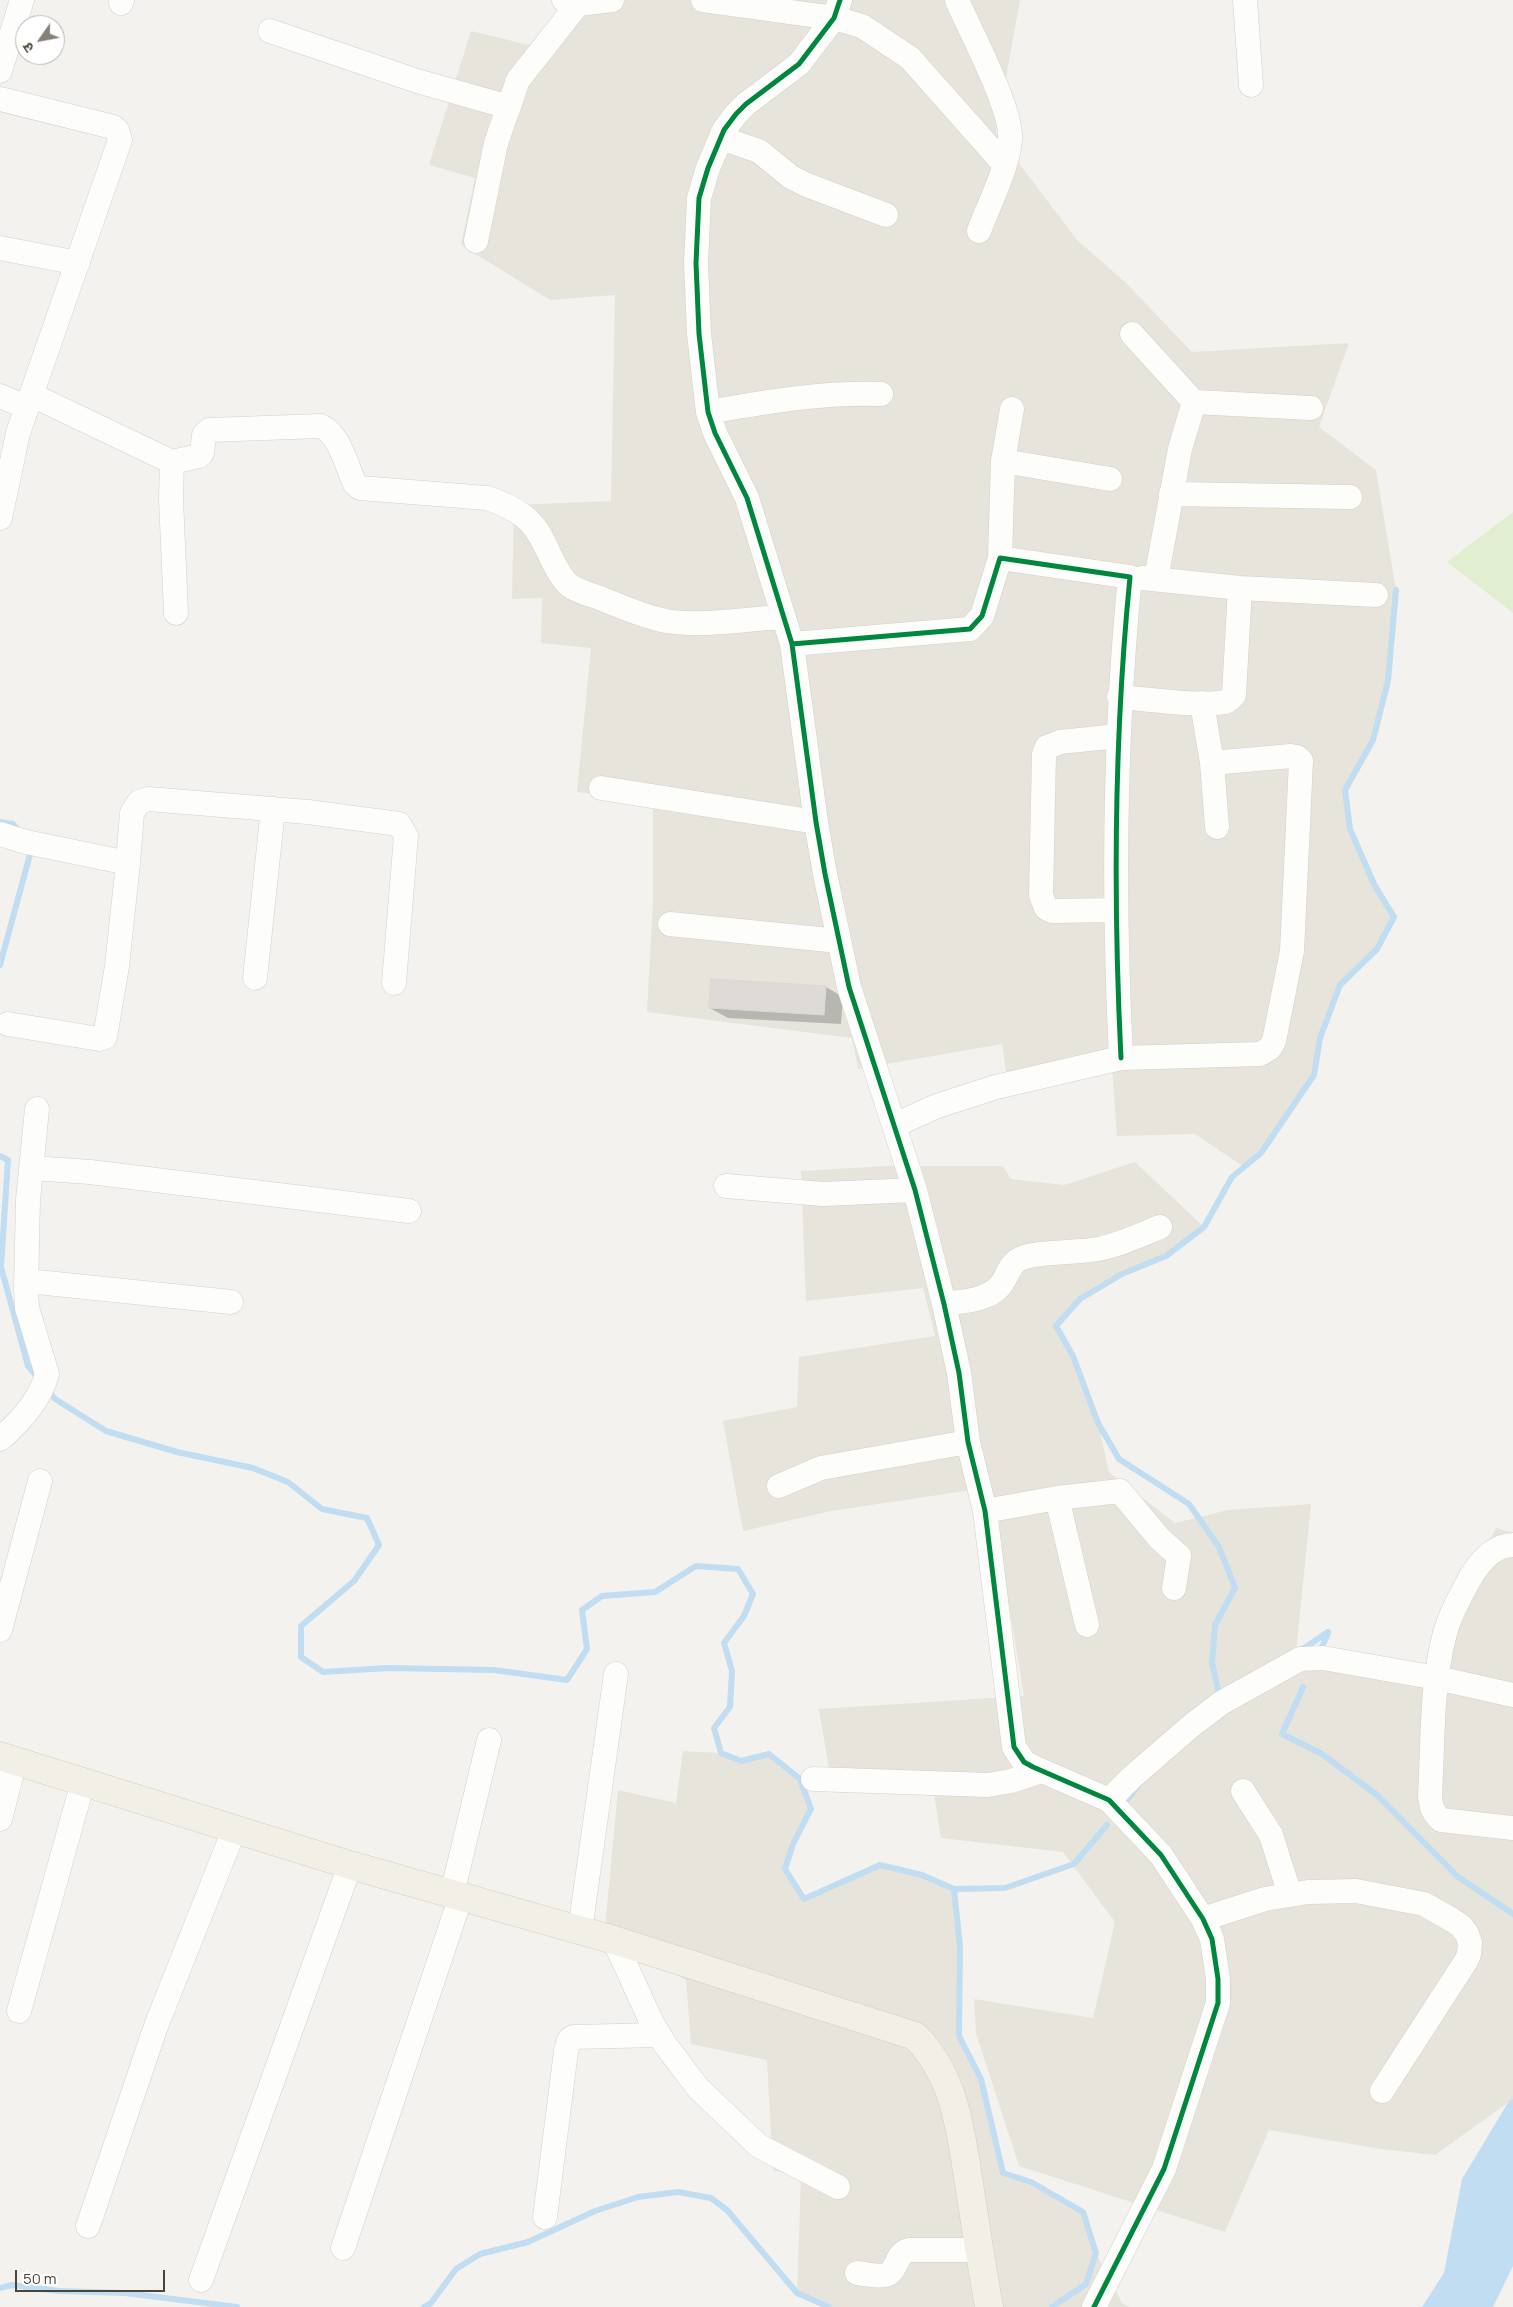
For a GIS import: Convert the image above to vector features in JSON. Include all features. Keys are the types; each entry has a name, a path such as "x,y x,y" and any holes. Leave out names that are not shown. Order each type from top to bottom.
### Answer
{"main road":[{"path":"8,1758 350,1866 614,1940 915,2036 927,2048 944,2074 956,2106 989,2307"}],"street":[{"path":"0,72 22,0"},
{"path":"476,241 496,143 518,80 571,2 612,0"},
{"path":"703,0 837,9 910,58 1004,164"},
{"path":"957,0 1006,111 1010,131 1008,155 979,230"},
{"path":"1244,0 1251,85"},
{"path":"837,9 799,64 746,104 736,114 721,138 708,168 700,198 696,264 699,334 708,412 715,432 747,498 792,644 816,822 849,986 915,1190 944,1304 959,1373 968,1442 985,1511 1014,1747 1024,1762 1109,1800 1161,1855 1203,1919 1212,1939 1218,1979 1218,2003 1164,2170 1094,2307"},
{"path":"270,31 417,81 509,107"},
{"path":"0,99 113,127 119,136 120,145 18,432 0,518"},
{"path":"721,138 759,151 791,177 807,186 886,215"},
{"path":"0,248 78,263"},
{"path":"1132,334 1194,402 1311,408"},
{"path":"708,412 779,399 840,393 881,394"},
{"path":"0,396 30,401 172,462 199,456 202,453 204,435 209,430 321,426 328,430 335,438 354,484 360,488 487,498 502,503 528,519 537,531 562,578 579,590 646,617 666,621 686,623 783,617"},
{"path":"1156,579 1180,450 1194,402"},
{"path":"792,644 970,629 982,616 1000,558 1003,461 1012,408"},
{"path":"1003,461 1110,479"},
{"path":"172,462 171,499 176,613"},
{"path":"1171,494 1350,497"},
{"path":"1000,558 1130,577 1240,588 1376,595"},
{"path":"1121,1058 1116,948 1118,736 1119,697 1130,577"},
{"path":"1119,697 1202,703 1226,702 1234,695 1240,588"},
{"path":"1202,703 1212,763 1217,828"},
{"path":"1116,910 1052,911 1046,908 1041,895 1044,754 1047,747 1060,742 1118,736"},
{"path":"894,1125 937,1106 996,1087 1121,1058 1260,1054 1270,1048 1274,1042 1292,952 1300,761 1297,757 1291,756 1212,763"},
{"path":"601,788 816,822"},
{"path":"8,1024 99,1038 106,1035 117,966 132,813 135,806 143,800 273,809 394,823 402,827 406,836 394,983"},
{"path":"255,978 273,809"},
{"path":"0,834 31,843 128,863"},
{"path":"670,924 839,941"},
{"path":"0,1439 24,1416 41,1389 46,1371 27,1308 28,1200 37,1109"},
{"path":"32,1168 90,1172 409,1211"},
{"path":"726,1186 824,1194 915,1190"},
{"path":"944,1304 980,1298 994,1292 1000,1286 1012,1264 1023,1257 1099,1249 1122,1243 1160,1227"},
{"path":"27,1281 231,1302"},
{"path":"780,1486 821,1468 968,1442"},
{"path":"0,1630 40,1481"},
{"path":"985,1511 1113,1490 1123,1493 1159,1538 1179,1556 1174,1588"},
{"path":"1057,1498 1087,1626"},
{"path":"1513,1545 1494,1551 1477,1566 1457,1601 1444,1637 1437,1678 1430,1796 1435,1815 1441,1820 1513,1828"},
{"path":"1109,1800 1132,1777 1221,1703 1300,1659 1323,1658 1437,1678 1513,1695"},
{"path":"580,1930 616,1674"},
{"path":"343,2248 456,1895 488,1740"},
{"path":"0,1819 8,1758"},
{"path":"813,1779 988,1785 1011,1781 1041,1771"},
{"path":"19,2011 83,1782"},
{"path":"1243,1791 1271,1835 1290,1895"},
{"path":"88,2226 156,2026 234,1830"},
{"path":"201,2280 350,1866"},
{"path":"1203,1919 1265,1899 1308,1892 1356,1891 1424,1904 1461,1926 1467,1934 1470,1943 1470,1954 1382,2091"},
{"path":"614,1940 659,2035 698,2088 750,2140 767,2151 838,2187"},
{"path":"545,2217 569,2040 573,2037 659,2035"},
{"path":"857,2273 885,2276 891,2272 900,2254 909,2250 979,2250"}],"shaded area":[{"path":"568,0 1020,0 996,133 1077,240 1124,281 1192,352 1349,343 1319,427 1376,470 1396,590 1388,681 1373,740 1345,790 1350,829 1374,884 1394,917 1377,949 1340,985 1320,1038 1316,1065 1292,1109 1261,1153 1244,1167 1195,1134 1117,1136 1112,1067 1008,1085 1002,1044 858,1069 852,1038 647,1012 653,902 653,802 577,792 591,648 541,643 542,598 512,599 514,505 611,501 615,295 550,300 461,245 475,178 429,165 471,31 529,45"},
{"path":"1135,1162 1204,1227 1166,1256 1122,1274 1080,1299 1057,1326 1073,1356 1098,1423 1109,1472 1175,1523 1228,1510 1311,1504 1295,1662 1438,1675 1453,1612 1496,1528 1513,1533 1513,2099 1435,2155 1381,2149 1269,2130 1225,2232 1019,2166 976,2033 974,1999 1093,2018 1115,1922 1063,1852 941,1838 931,1774 830,1775 819,1709 1024,1696 990,1490 965,1491 831,1511 743,1531 723,1421 797,1407 799,1357 935,1336 923,1288 806,1301 801,1171 888,1166 1003,1166 1011,1179 1064,1185"},
{"path":"683,1751 721,1753 741,1761 769,1754 800,1779 811,1809 793,1844 785,1869 804,1899 880,1865 922,1875 954,1889 960,1947 959,2036 981,2079 1003,2173 1031,2182 1083,2212 1096,2253 1122,2303 1129,2307 829,2307 797,2293 801,2177 773,2170 767,2060 691,2044 686,1980 604,1938 618,1790 676,1803"}],"green space":[{"path":"1513,512 1513,613 1447,562"}],"water":[{"path":"1513,2099 1513,2266 1493,2307 1422,2307 1444,2273 1462,2179 1509,2101"}],"building":[{"path":"711,979 826,986 824,1015 709,1008"}],"waterway":[{"path":"1220,1698 1212,1663 1215,1625 1235,1588 1219,1547 1189,1504 1119,1459 1098,1423 1073,1356 1056,1326 1080,1299 1122,1274 1166,1256 1204,1227 1232,1177 1261,1153 1314,1075 1320,1038 1340,985 1377,949 1394,917 1374,884 1350,829 1345,790 1373,740 1388,681 1396,590"},
{"path":"0,822 13,824 20,832"},
{"path":"0,965 32,847"},
{"path":"0,1156 8,1160 1,1267 28,1366 39,1379"},
{"path":"47,1389 55,1399 106,1431 177,1452 253,1468 288,1482 322,1509 367,1518 379,1545 354,1581 301,1626 301,1657 323,1672 388,1668 494,1670 567,1680 587,1649 582,1610 602,1596 655,1592 696,1566 738,1569 753,1594 744,1616 724,1643 732,1671 730,1707 714,1728 721,1753 741,1761 769,1754 800,1779 811,1809 793,1844 785,1869 804,1899 880,1865 922,1875 954,1889 1005,1888 1074,1864 1107,1825"},
{"path":"1300,1651 1328,1632"},
{"path":"1319,1654 1328,1633"},
{"path":"1303,1687 1282,1734 1322,1754 1377,1795 1457,1876 1513,1914"},
{"path":"1123,1806 1137,1787"},
{"path":"954,1889 960,1947 959,2036 981,2079 1003,2173 1031,2182 1083,2212 1096,2253 1086,2284 1052,2307"},
{"path":"424,2307 431,2303 456,2269 480,2254 528,2242 595,2211 638,2197 678,2192 711,2198 727,2210 797,2293 829,2307"},
{"path":"0,2288 12,2285 59,2291 125,2293 237,2307"}],"cycle path":[{"path":"840,0 834,18 799,64 746,104 724,130 708,168 699,198 696,263 699,334 708,412 715,433 747,498 792,644 816,822 849,987 915,1190 944,1304 959,1373 968,1442 985,1511 1014,1747 1024,1762 1109,1800 1161,1855 1203,1919 1212,1939 1218,1979 1218,2003 1164,2169 1094,2307"},
{"path":"792,644 970,629 982,616 1000,558 1130,577 1121,697 1116,818 1118,998 1121,1058"}]}
